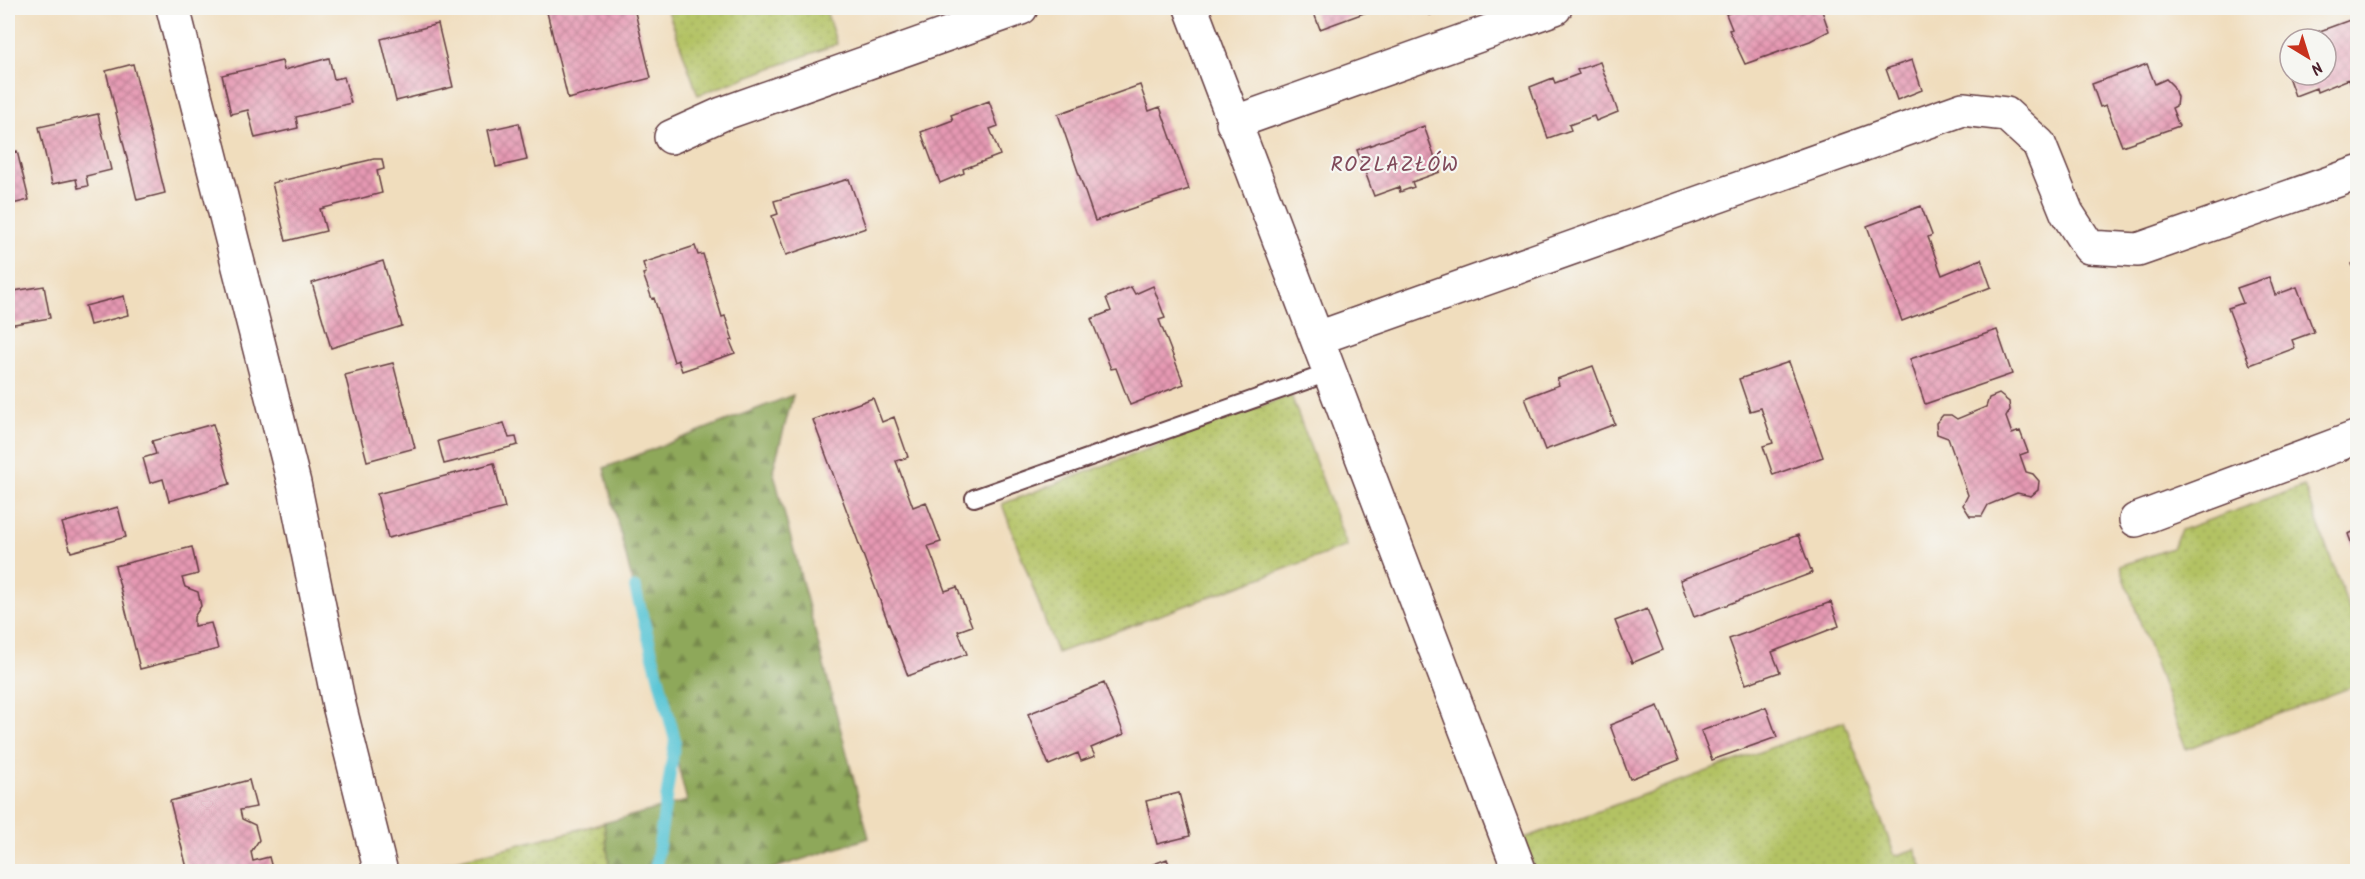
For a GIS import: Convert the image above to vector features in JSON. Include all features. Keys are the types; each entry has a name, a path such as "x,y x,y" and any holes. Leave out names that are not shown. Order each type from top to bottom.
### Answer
{"street":[{"path":"173,8 294,483 339,705 381,872"},
{"path":"671,137 722,114 1020,8"},
{"path":"1191,8 1520,872"},
{"path":"1233,123 1556,8"},
{"path":"1318,338 1963,109 2006,114 2038,144 2067,213 2089,247 2138,250 2358,173"},
{"path":"2136,520 2358,437"}],"lane":[{"path":"974,498 1331,372"}],"green space":[{"path":"667,8 825,8 837,44 698,95"},
{"path":"793,395 773,470 869,838 766,871 610,871 604,823 687,801 604,468"},
{"path":"1291,395 1347,546 1057,653 1002,504"},
{"path":"2304,486 2357,630 2357,685 2186,749 2120,566 2172,548 2181,530"},
{"path":"1844,721 1895,856 1915,849 1924,871 1535,871 1522,839"},
{"path":"604,823 610,871 414,871"}],"building":[{"path":"546,8 634,8 651,78 568,99"},
{"path":"1312,8 1375,8 1375,9 1320,29"},
{"path":"1427,8 1450,8 1430,15"},
{"path":"1744,8 1821,8 1829,31 1810,41 1745,64 1729,30 1732,29 1726,14"},
{"path":"1907,8 1922,8 1909,13"},
{"path":"1939,8 1960,8 1942,14"},
{"path":"2358,17 2358,92 2354,93 2349,79 2338,83 2338,27 2331,27"},
{"path":"438,24 453,87 396,101 381,39"},
{"path":"329,58 334,79 344,77 351,103 296,117 298,128 255,138 248,110 231,114 222,75 282,61 284,70"},
{"path":"1912,60 1922,90 1897,100 1886,69"},
{"path":"1600,62 1618,112 1596,121 1594,116 1569,125 1571,130 1548,138 1530,87 1553,78 1555,83 1579,74 1577,70"},
{"path":"133,64 165,193 137,200 106,71"},
{"path":"2147,64 2155,84 2166,79 2173,86 2177,97 2176,106 2172,108 2179,126 2122,146 2106,105 2100,107 2092,84"},
{"path":"1140,85 1149,111 1160,107 1189,189 1095,221 1058,114"},
{"path":"2292,87 2329,87 2317,92 2316,88 2295,96"},
{"path":"989,101 998,126 990,129 1000,155 963,169 964,173 940,183 921,132 953,120 951,115"},
{"path":"98,114 111,170 86,176 88,186 78,188 76,179 52,184 39,127"},
{"path":"519,123 527,160 496,167 488,130"},
{"path":"1424,126 1440,172 1412,182 1414,187 1400,192 1399,187 1374,196 1357,150"},
{"path":"17,151 29,200 8,205 8,154"},
{"path":"382,159 384,169 377,171 382,193 320,209 326,231 286,241 272,183"},
{"path":"849,179 866,228 786,255 772,216 778,214 774,201"},
{"path":"1921,206 1932,235 1928,237 1942,275 1981,259 1991,287 1902,321 1867,226"},
{"path":"695,246 698,255 703,254 722,317 725,316 733,340 730,341 735,353 682,371 678,360 674,362 654,298 652,299 643,274 646,273 643,263"},
{"path":"383,261 402,326 331,348 312,283"},
{"path":"2358,261 2358,279 2357,279 2352,264"},
{"path":"2269,277 2275,295 2297,287 2314,332 2292,340 2295,348 2250,365 2228,308 2243,303 2237,288"},
{"path":"44,286 50,318 8,325 8,292"},
{"path":"1153,286 1165,318 1159,320 1184,384 1130,405 1116,368 1111,369 1091,319 1111,311 1106,298 1131,287 1135,294"},
{"path":"124,296 128,315 90,325 85,306"},
{"path":"1997,330 2012,374 1925,404 1910,359"},
{"path":"1789,362 1823,457 1773,475 1763,446 1773,443 1761,408 1750,411 1739,379"},
{"path":"393,363 415,448 367,461 345,375"},
{"path":"1593,366 1615,424 1545,450 1525,398 1559,385 1557,379"},
{"path":"1999,394 2009,402 2010,410 2006,417 2012,434 2020,431 2028,452 2020,455 2026,472 2033,474 2039,481 2038,490 2031,496 2017,493 1988,505 1982,516 1970,516 1963,505 1968,495 1948,438 1937,434 1936,423 1943,415 1951,415 1957,419 1986,407 1989,398"},
{"path":"873,398 882,422 894,417 908,457 896,461 913,507 926,502 941,542 928,546 945,591 957,587 972,626 958,631 967,654 908,676 813,420"},
{"path":"504,423 509,438 516,437 518,445 444,464 438,441"},
{"path":"213,424 230,484 169,501 163,479 150,483 143,458 156,454 152,441"},
{"path":"494,463 505,508 388,538 377,494"},
{"path":"118,507 126,537 71,552 62,523"},
{"path":"2358,530 2358,558 2357,558 2348,534"},
{"path":"1798,535 1812,573 1694,617 1680,580"},
{"path":"192,547 198,574 182,578 185,587 198,592 201,606 194,617 194,626 211,623 218,649 140,669 115,566"},
{"path":"1831,602 1839,626 1772,652 1780,672 1746,684 1729,639"},
{"path":"1647,609 1663,650 1632,663 1615,621"},
{"path":"1104,683 1124,734 1091,748 1095,756 1081,761 1078,753 1049,765 1028,714"},
{"path":"1658,706 1679,760 1630,779 1610,725"},
{"path":"1766,707 1777,737 1712,760 1701,731"},
{"path":"249,780 256,807 240,810 242,819 255,825 259,840 251,852 253,861 269,857 273,872 188,872 170,801"},
{"path":"1179,793 1190,836 1157,844 1146,801"},
{"path":"1167,859 1172,872 1135,872 1135,871"}],"waterway":[{"path":"635,588 675,740 655,872"}],"district":[{"name":"ROZLAZŁÓW","path":"1395,164"}]}
